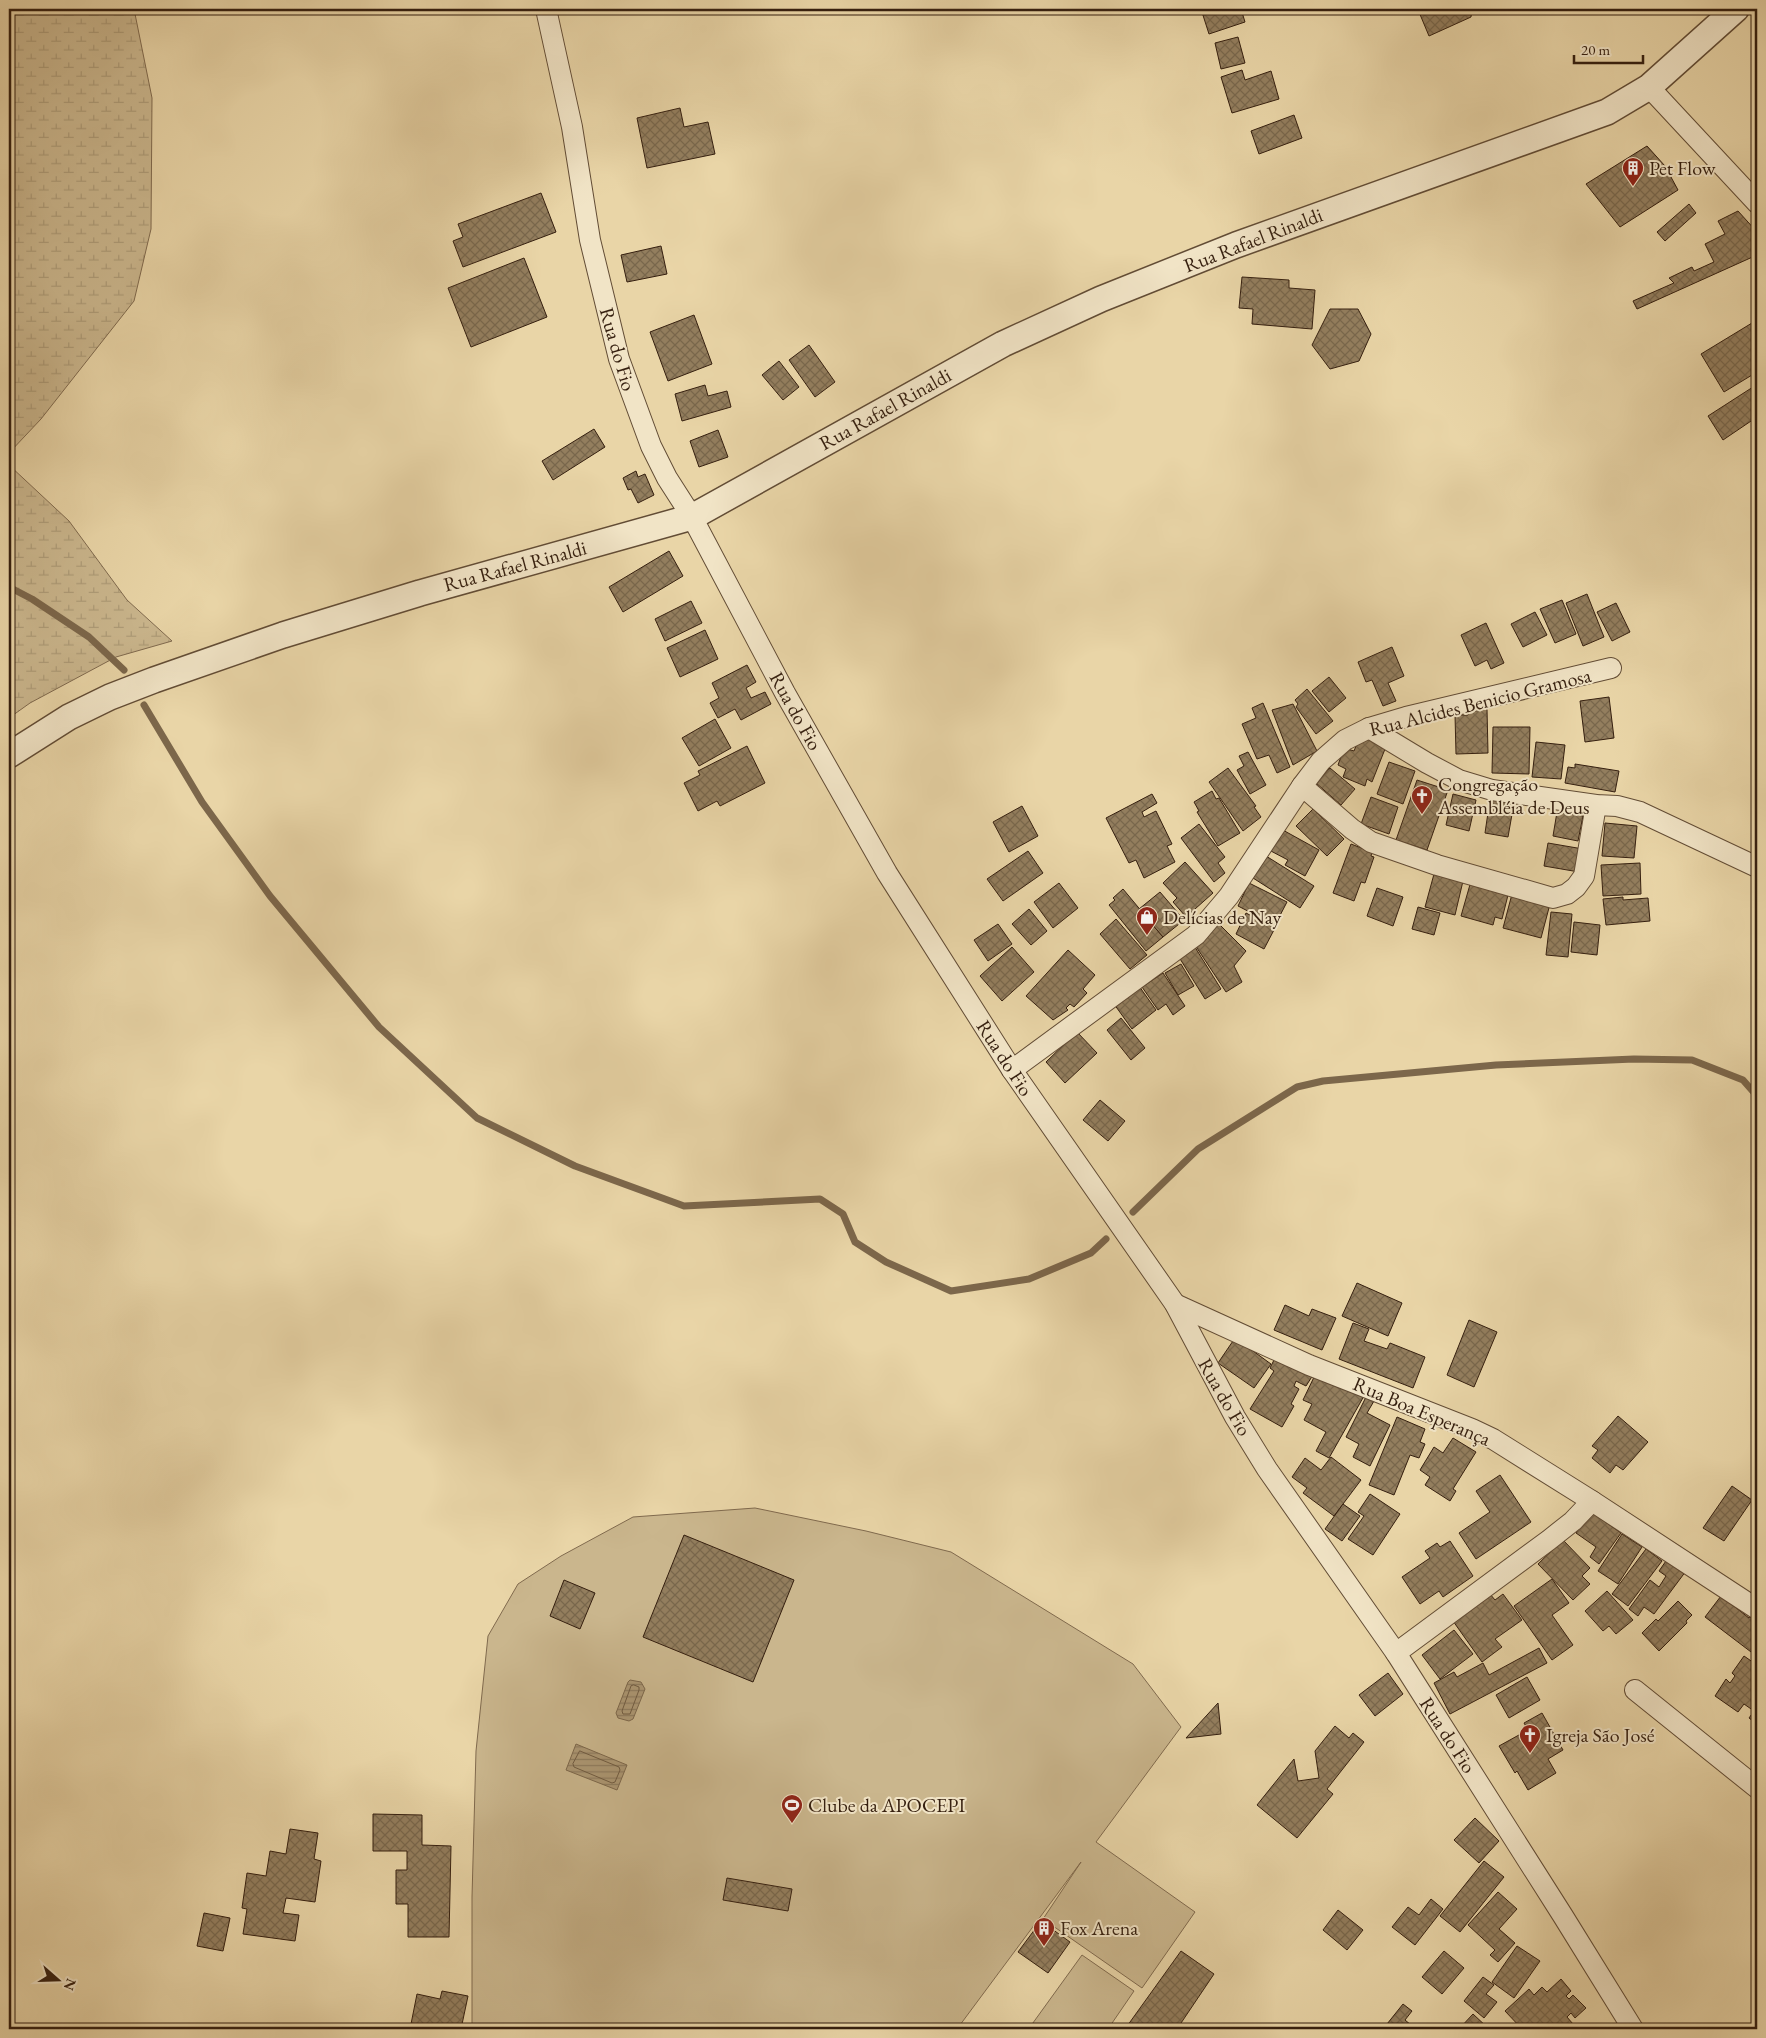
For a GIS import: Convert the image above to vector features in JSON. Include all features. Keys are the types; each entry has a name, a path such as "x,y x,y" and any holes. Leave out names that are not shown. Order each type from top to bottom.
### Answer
{"street":[{"name":"Rua do Fio","path":"546,9 572,127 590,240 619,359 651,446 667,478 692,517 781,684 887,873 1012,1070 1174,1304 1235,1417 1267,1470 1396,1653 1633,2029"},
{"name":"Rua Rafael Rinaldi","path":"9,755 69,717 110,697 283,635 420,593 692,517 986,354 1056,319 1236,245 1607,112 1649,87 1736,9"},
{"path":"1649,87 1757,203"},
{"name":"Rua Alcides Benicio Gramosa","path":"1012,1070 1196,936 1229,896 1302,786 1321,761 1345,740 1369,728 1611,668"},
{"path":"1369,728 1426,763 1459,780 1492,790 1596,805 1617,806 1640,812 1757,867"},
{"path":"1302,786 1352,829 1372,842 1437,865 1553,898 1567,894 1576,887 1584,876 1596,805"},
{"name":"Rua Boa Esperança","path":"1174,1304 1310,1365 1493,1439 1757,1609"},
{"path":"1396,1653 1573,1522 1592,1501"},
{"path":"1635,1690 1757,1788"}],"green space":[{"path":"9,9 134,9 152,98 151,229 134,301 41,419 9,453"},
{"path":"9,465 69,521 127,600 172,641 116,657 30,703 9,718"},
{"name":"Clube da APOCEPI","path":"755,1508 866,1531 951,1552 1133,1664 1181,1727 1096,1842 1195,1912 1142,1988 1043,1919 1081,1862 957,2029 472,2029 472,1897 476,1751 488,1636 518,1584 561,1556 633,1517"},
{"path":"1082,1955 1134,1991 1108,2029 1033,2029 1030,2027"}],"water":[{"path":"630,1680 641,1682 645,1689 633,1719 629,1721 618,1718 616,1713"},
{"path":"576,1744 627,1765 617,1790 566,1770"}],"building":[{"path":"1201,9 1241,9 1245,22 1209,34"},
{"path":"1426,9 1472,9 1471,17 1429,36 1419,12"},
{"path":"1238,37 1245,63 1221,69 1215,43"},
{"path":"1242,70 1245,80 1271,71 1279,99 1232,113 1221,77"},
{"path":"680,108 684,127 708,122 715,154 647,168 637,118"},
{"path":"1294,115 1302,138 1259,154 1251,131"},
{"name":"Pet Flow","path":"1647,146 1665,166 1678,190 1620,227 1586,184"},
{"path":"541,193 556,232 463,267 453,241 463,237 458,224"},
{"path":"1689,204 1696,213 1665,241 1657,232"},
{"path":"1738,211 1757,232 1757,255 1637,309 1633,301 1674,283 1669,278 1692,267 1694,271 1714,262 1705,244 1725,234 1718,221"},
{"path":"661,246 667,274 627,282 621,255"},
{"path":"524,258 547,317 471,347 448,288"},
{"path":"1242,277 1289,280 1289,288 1315,290 1312,329 1252,324 1253,309 1239,308"},
{"path":"1330,309 1358,309 1371,334 1359,361 1330,369 1312,345"},
{"path":"694,315 712,364 668,381 650,332"},
{"path":"1752,323 1757,332 1757,372 1724,392 1701,354"},
{"path":"809,345 835,382 815,397 789,360"},
{"path":"779,361 799,387 783,400 762,375"},
{"path":"705,385 708,396 727,391 731,407 682,421 675,394"},
{"path":"1753,387 1757,394 1757,417 1723,440 1708,416"},
{"path":"594,429 605,447 553,480 542,461"},
{"path":"718,430 728,457 699,467 690,441"},
{"path":"636,471 638,477 645,474 654,495 638,503 631,489 628,490 623,478"},
{"path":"669,551 683,576 623,612 609,587"},
{"path":"1587,594 1604,637 1583,646 1566,603"},
{"path":"1562,600 1576,634 1555,643 1540,609"},
{"path":"691,601 702,623 665,641 655,619"},
{"path":"1616,603 1630,632 1612,641 1597,612"},
{"path":"1535,612 1547,635 1523,647 1511,624"},
{"path":"1486,623 1504,663 1491,669 1487,660 1475,666 1461,635"},
{"path":"705,630 718,659 680,677 667,648"},
{"path":"1392,647 1404,676 1388,683 1396,701 1383,706 1372,680 1366,682 1358,662"},
{"path":"747,665 756,682 746,688 751,698 765,692 771,704 741,720 735,709 718,718 710,703 719,698 712,683"},
{"path":"1329,677 1346,698 1329,712 1312,691"},
{"path":"1307,689 1333,721 1316,734 1296,707 1298,704 1295,700"},
{"path":"1609,697 1614,738 1585,742 1580,701"},
{"path":"1263,703 1290,767 1277,773 1269,755 1257,759 1242,724 1256,718 1252,708"},
{"path":"1293,704 1317,751 1293,765 1272,710"},
{"path":"1468,709 1487,709 1488,753 1456,754 1455,715 1468,715"},
{"path":"715,719 731,748 699,766 682,738"},
{"path":"1493,727 1530,727 1529,774 1492,773"},
{"path":"1364,736 1387,744 1372,782 1367,779 1365,786 1343,777 1346,769 1338,765 1344,748 1354,751 1358,741"},
{"path":"1536,742 1565,745 1561,779 1532,777"},
{"path":"747,746 765,783 720,806 717,801 698,811 684,783 700,775 698,771"},
{"path":"1248,752 1266,785 1250,794 1237,770 1244,766 1239,756"},
{"path":"1389,762 1415,771 1403,804 1377,794"},
{"path":"1575,764 1619,771 1615,792 1565,783 1568,767 1575,768"},
{"path":"1228,768 1256,806 1254,807 1261,817 1243,831 1209,782"},
{"path":"1330,768 1355,789 1341,805 1316,783"},
{"name":"Congregação Assembléia de Deus","path":"1417,780 1448,790 1427,850 1396,840"},
{"path":"1212,791 1216,799 1219,798 1240,833 1218,846 1197,812 1199,811 1194,802"},
{"path":"1152,794 1157,803 1142,812 1144,817 1156,811 1172,844 1167,846 1175,862 1144,878 1136,860 1129,863 1106,818"},
{"path":"1453,794 1476,800 1469,831 1446,825"},
{"path":"1371,797 1398,807 1389,834 1361,824"},
{"path":"1490,799 1514,803 1508,837 1485,833"},
{"path":"1022,806 1038,836 1009,852 993,822"},
{"path":"1313,809 1344,839 1327,856 1296,826"},
{"path":"1557,812 1583,816 1578,841 1553,836"},
{"path":"1605,823 1637,826 1634,858 1602,856"},
{"path":"1199,824 1225,857 1218,863 1225,873 1214,882 1181,838"},
{"path":"1281,829 1319,850 1305,876 1285,865 1288,860 1269,850"},
{"path":"1548,843 1583,849 1579,872 1544,866"},
{"path":"1351,844 1372,852 1371,856 1374,857 1365,883 1361,882 1354,901 1333,893"},
{"path":"1028,851 1043,873 1003,901 987,879"},
{"path":"1266,856 1314,886 1300,908 1253,878"},
{"path":"1185,862 1213,893 1186,917 1173,902 1177,898 1163,883"},
{"path":"1640,863 1641,894 1603,896 1601,865"},
{"path":"1434,874 1463,881 1455,915 1425,907"},
{"path":"1471,881 1509,891 1502,919 1495,917 1493,925 1461,916"},
{"path":"1059,883 1078,908 1053,928 1034,902"},
{"path":"1249,883 1287,902 1275,925 1238,906"},
{"path":"1377,888 1403,897 1393,926 1367,916"},
{"path":"1123,889 1163,937 1146,951 1109,905 1115,900 1113,898"},
{"path":"1160,892 1184,920 1163,937 1139,909"},
{"path":"1512,894 1550,904 1541,938 1503,928"},
{"path":"1623,897 1623,900 1648,898 1650,921 1606,925 1603,899"},
{"path":"1418,907 1440,913 1434,935 1412,929"},
{"path":"1029,909 1047,931 1031,945 1012,924"},
{"path":"1551,912 1572,914 1568,957 1546,955"},
{"path":"1246,913 1275,928 1264,949 1236,934"},
{"path":"1116,919 1147,955 1130,969 1100,934"},
{"path":"1217,922 1246,951 1234,966 1242,982 1226,992 1193,942"},
{"path":"1574,922 1600,925 1597,955 1571,952"},
{"path":"998,924 1012,944 988,961 974,940"},
{"path":"1193,944 1221,989 1205,999 1177,954"},
{"path":"1012,947 1034,972 1002,1001 980,976"},
{"path":"1068,950 1095,975 1083,989 1087,993 1074,1007 1070,1004 1066,1008 1068,1010 1053,1020 1026,996"},
{"path":"1181,964 1194,986 1178,995 1165,973"},
{"path":"1163,973 1185,1006 1173,1015 1166,1004 1158,1010 1142,987"},
{"path":"1139,986 1156,1010 1132,1029 1114,1004"},
{"path":"1121,1018 1145,1048 1131,1060 1107,1030"},
{"path":"1077,1032 1097,1053 1065,1083 1046,1062"},
{"path":"1100,1100 1125,1121 1108,1141 1083,1120"},
{"path":"1357,1283 1402,1303 1388,1336 1342,1316"},
{"path":"1285,1305 1309,1316 1312,1309 1336,1318 1322,1350 1274,1330"},
{"path":"1469,1320 1497,1332 1474,1387 1447,1375"},
{"path":"1353,1323 1369,1329 1364,1341 1387,1349 1390,1343 1425,1357 1413,1388 1339,1359"},
{"path":"1235,1338 1271,1364 1254,1388 1218,1363"},
{"path":"1275,1358 1313,1375 1306,1386 1296,1381 1294,1386 1299,1389 1291,1404 1294,1406 1282,1427 1250,1409 1274,1371 1270,1368"},
{"path":"1316,1373 1364,1396 1329,1458 1316,1451 1326,1432 1304,1420 1312,1404 1303,1400"},
{"path":"1366,1397 1374,1401 1367,1413 1390,1425 1370,1466 1353,1457 1359,1444 1346,1437"},
{"path":"1618,1416 1648,1442 1623,1470 1616,1465 1610,1473 1592,1458 1598,1450 1592,1446"},
{"path":"1397,1417 1425,1429 1420,1442 1425,1444 1419,1458 1410,1455 1394,1495 1369,1485"},
{"path":"1453,1438 1476,1452 1453,1489 1456,1491 1450,1501 1425,1485 1430,1477 1420,1470 1434,1447 1443,1453"},
{"path":"1331,1457 1361,1480 1334,1516 1303,1493 1307,1488 1292,1477 1305,1458 1321,1470"},
{"path":"1500,1475 1531,1522 1476,1559 1459,1533 1490,1512 1476,1491"},
{"path":"1732,1486 1752,1500 1724,1541 1703,1528"},
{"path":"1370,1494 1400,1514 1373,1555 1348,1539 1364,1516 1358,1512"},
{"path":"1343,1504 1360,1516 1342,1541 1325,1529"},
{"path":"1590,1511 1621,1533 1599,1564 1590,1557 1596,1547 1576,1533"},
{"path":"1622,1534 1642,1547 1618,1584 1598,1571"},
{"path":"684,1535 794,1580 753,1682 643,1637"},
{"path":"1563,1540 1590,1568 1582,1576 1590,1584 1573,1600 1538,1564"},
{"path":"1450,1541 1473,1576 1443,1597 1439,1591 1420,1604 1402,1577 1430,1558 1425,1551 1437,1543 1440,1547"},
{"path":"1646,1549 1662,1561 1628,1606 1612,1594"},
{"path":"1668,1558 1686,1571 1654,1614 1644,1607 1638,1616 1629,1609 1650,1580 1659,1587 1666,1576 1659,1571"},
{"path":"1552,1579 1569,1603 1552,1615 1573,1645 1552,1660 1514,1606"},
{"path":"564,1580 595,1593 580,1629 550,1616"},
{"path":"1607,1591 1633,1620 1616,1634 1609,1626 1603,1631 1585,1611"},
{"path":"1490,1594 1495,1600 1503,1594 1522,1620 1495,1639 1502,1647 1482,1662 1453,1621"},
{"path":"1721,1596 1749,1618 1753,1612 1757,1615 1757,1653 1755,1655 1705,1617"},
{"path":"1678,1601 1692,1615 1686,1621 1687,1623 1659,1651 1642,1633 1656,1619 1658,1621"},
{"path":"1454,1630 1473,1654 1440,1679 1422,1655"},
{"path":"1539,1648 1547,1663 1450,1714 1434,1683 1454,1672 1457,1677 1483,1663 1489,1675"},
{"path":"1744,1656 1757,1665 1757,1724 1749,1718 1754,1711 1744,1704 1738,1712 1715,1696 1726,1679 1730,1683 1735,1676 1732,1673"},
{"path":"1388,1673 1403,1694 1375,1716 1359,1695"},
{"path":"1527,1677 1540,1700 1509,1718 1496,1695"},
{"path":"1218,1703 1221,1734 1186,1738"},
{"name":"Igreja São José","path":"1542,1713 1563,1750 1548,1759 1556,1773 1528,1790 1499,1746 1528,1730 1524,1723"},
{"path":"1335,1726 1349,1738 1353,1733 1364,1742 1327,1789 1333,1794 1297,1838 1257,1805 1294,1759 1298,1781 1319,1778 1315,1751"},
{"path":"373,1814 422,1815 422,1845 451,1846 449,1937 408,1937 408,1904 396,1904 396,1870 407,1870 407,1851 373,1851"},
{"path":"1475,1818 1499,1841 1479,1863 1454,1840"},
{"path":"290,1829 318,1833 314,1859 321,1861 315,1902 286,1898 283,1913 299,1915 295,1941 243,1934 247,1909 242,1908 247,1873 266,1876 270,1851 286,1854"},
{"path":"1484,1861 1504,1877 1460,1932 1440,1916"},
{"path":"727,1878 792,1889 788,1911 723,1900"},
{"path":"1498,1892 1517,1909 1499,1929 1515,1943 1498,1962 1490,1955 1495,1950 1468,1925"},
{"path":"1431,1899 1443,1909 1415,1945 1392,1927 1408,1907 1419,1915"},
{"path":"1338,1910 1363,1930 1347,1950 1323,1930"},
{"path":"204,1913 230,1918 223,1951 197,1946"},
{"name":"Fox Arena","path":"1041,1921 1070,1942 1048,1973 1018,1952"},
{"path":"1517,1946 1540,1961 1514,1998 1492,1982"},
{"path":"1181,1951 1214,1974 1177,2029 1125,2029"},
{"path":"1444,1951 1464,1968 1442,1994 1422,1977"},
{"path":"1483,1977 1494,1985 1486,1994 1497,2002 1484,2018 1464,2001"},
{"path":"1561,1979 1571,1991 1566,1996 1569,1999 1573,1995 1586,2008 1575,2018 1571,2013 1567,2017 1573,2024 1567,2029 1522,2029 1505,2011 1529,1989 1534,1995 1542,1987 1547,1992"},
{"path":"442,1991 468,1996 461,2029 410,2029 417,1994 440,1999"},
{"path":"1403,2004 1412,2011 1405,2020 1411,2025 1407,2029 1383,2029"},
{"path":"1473,2014 1488,2028 1459,2029"}],"waterway":[{"path":"9,587 32,599 89,637 124,670"},
{"path":"144,705 202,802 270,896 379,1027 477,1118 575,1166 684,1206 820,1199 843,1214 855,1242 886,1262 951,1291 1029,1279 1091,1253 1106,1239"},
{"path":"1133,1212 1198,1149 1297,1087 1323,1081 1496,1065 1634,1059 1692,1060 1743,1080 1757,1096"}],"place":[{"name":"Pet Flow","path":"1633,187"},
{"name":"Congregação Assembléia de Deus","path":"1422,815"},
{"name":"Delícias de Nay","path":"1147,936"},
{"name":"Igreja São José","path":"1530,1754"},
{"name":"Clube da APOCEPI","path":"792,1824"},
{"name":"Fox Arena","path":"1044,1947"}]}
